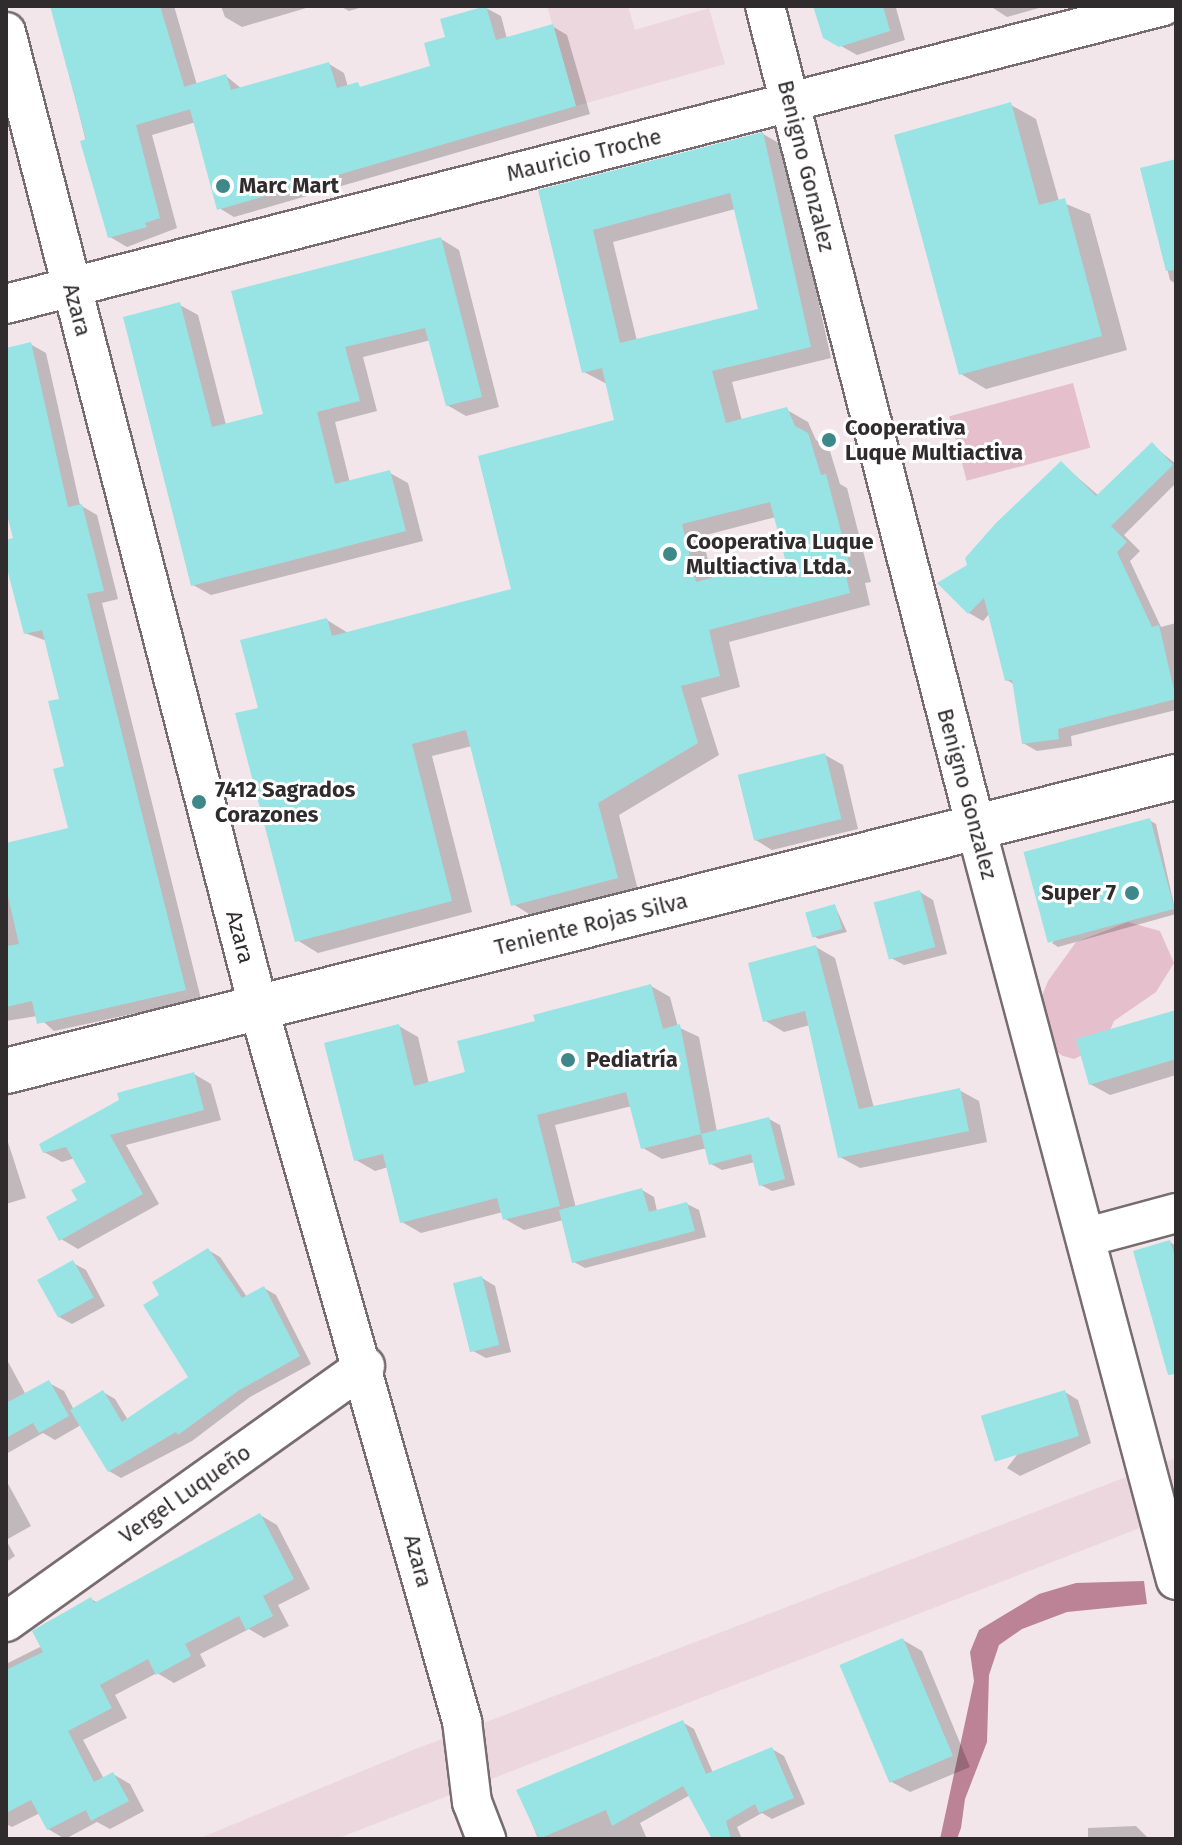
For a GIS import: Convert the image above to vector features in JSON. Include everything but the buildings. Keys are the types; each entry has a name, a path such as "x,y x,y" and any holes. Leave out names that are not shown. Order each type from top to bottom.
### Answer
{"main road":[{"name":"Teniente Rojas Silva","path":"6,1071 1176,777"}],"street":[{"name":"Benigno Gonzalez","path":"765,6 976,828 1176,1580"},
{"name":"Mauricio Troche","path":"6,304 1163,6"},
{"name":"Azara","path":"6,32 258,1006 365,1366 462,1721 472,1802 486,1839"},
{"path":"1087,1237 1176,1213"},
{"name":"Vergel Luqueño","path":"6,1622 365,1366"}],"shaded area":[{"path":"547,6 628,6 635,30 709,8 725,64 576,106"},
{"path":"1073,383 1090,448 967,481 949,416"},
{"path":"1128,922 1160,931 1174,963 1156,992 1114,1021 1104,1044 1074,1059 1063,1056 1050,1047 1040,1001 1048,981 1076,942"},
{"path":"1176,1458 1176,1514 336,1839 198,1839 413,1750"},
{"path":"1144,1581 1147,1604 1067,1612 1022,1629 999,1645 989,1675 987,1742 965,1799 961,1828 957,1839 940,1839 974,1681 970,1652 979,1630 1039,1594 1076,1583"}],"place":[{"name":"Marc Mart","path":"223,186"},
{"name":"Cooperativa Luque Multiactiva","path":"829,440"},
{"name":"Cooperativa Luque Multiactiva Ltda.","path":"670,554"},
{"name":"7412 Sagrados Corazones","path":"199,802"},
{"name":"Super 7","path":"1132,893"},
{"name":"Pediatría","path":"568,1060"}]}
